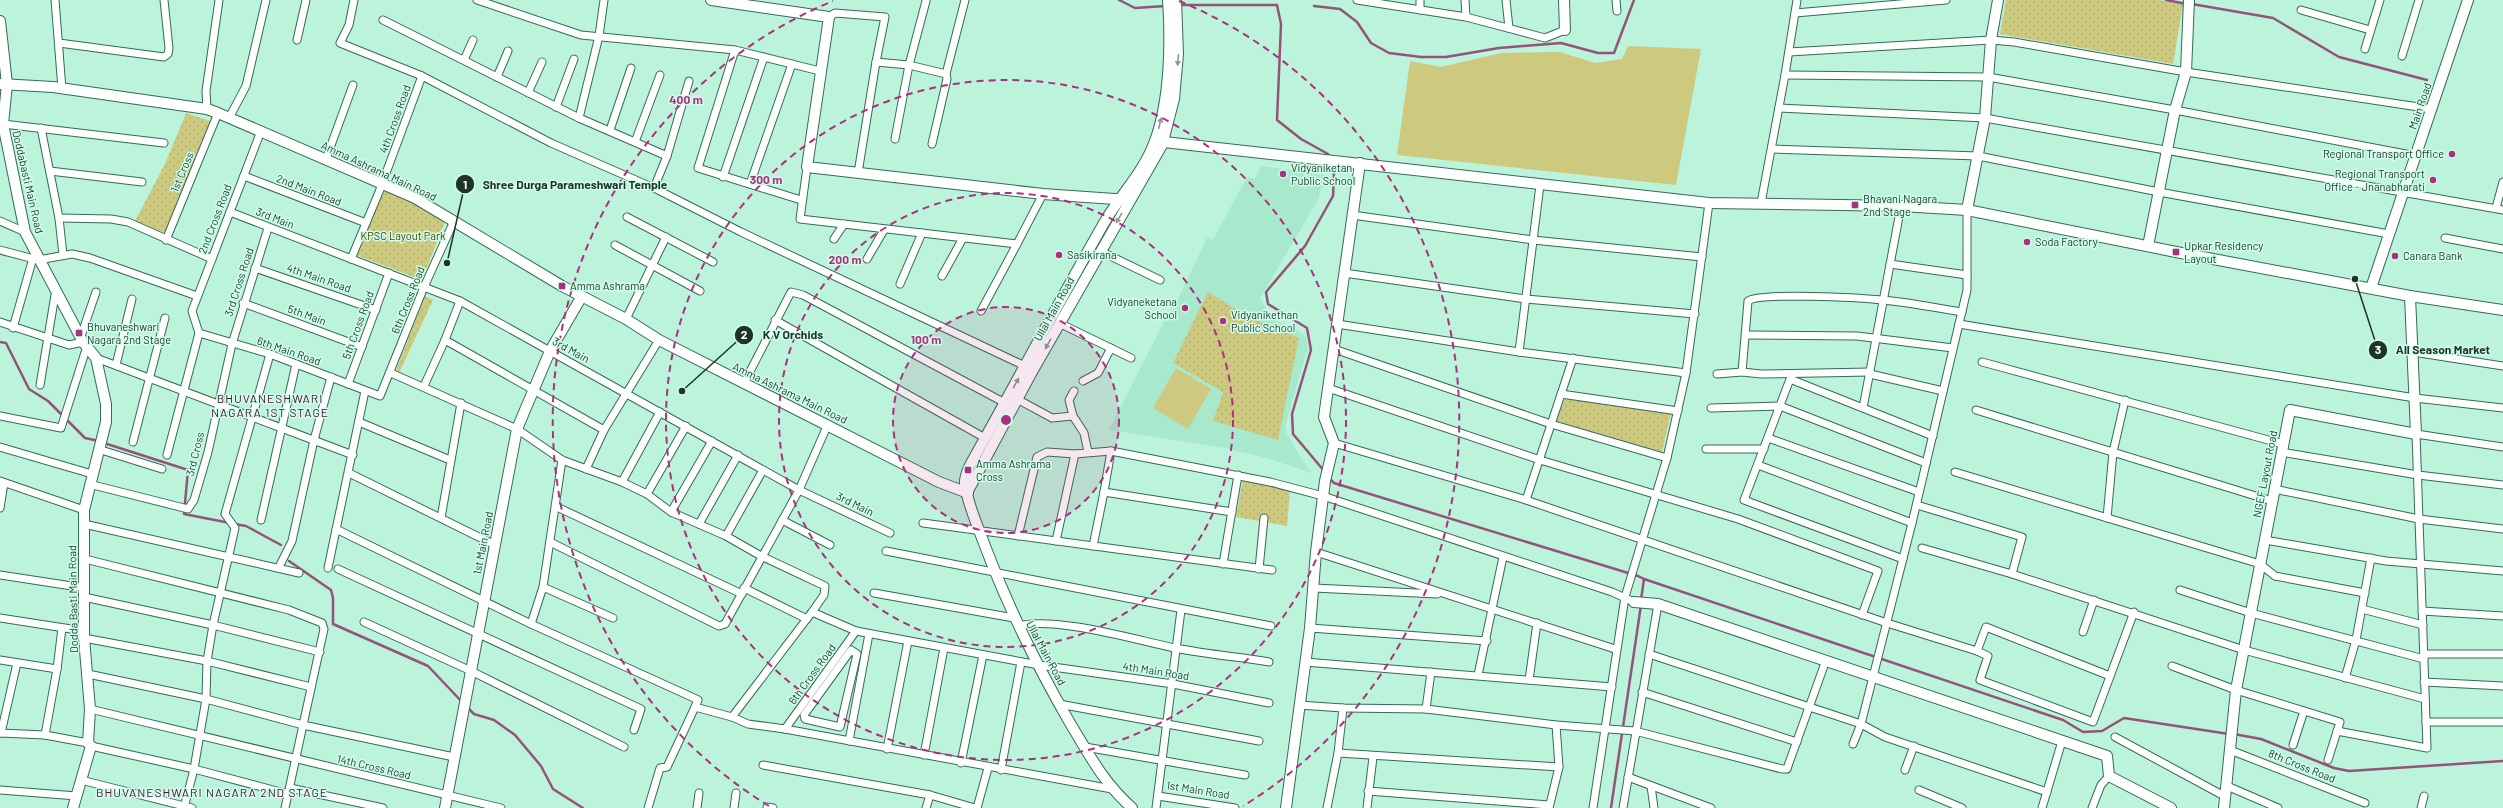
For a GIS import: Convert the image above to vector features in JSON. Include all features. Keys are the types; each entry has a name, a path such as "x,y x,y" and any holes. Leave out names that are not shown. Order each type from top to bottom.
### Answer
{"street":[{"path":"55,0 62,89"},
{"path":"59,44 164,57 168,54 169,48 164,0"},
{"path":"207,109 206,90 219,0"},
{"path":"229,118 246,86 266,0"},
{"path":"297,40 306,0"},
{"path":"354,0 349,25 340,43 422,76 552,143 654,188 741,232 1029,368"},
{"path":"477,0 562,30 599,36 735,50 820,71"},
{"path":"579,118 599,36 604,0"},
{"path":"711,0 829,17 835,13 885,17 858,173"},
{"path":"932,144 947,79 946,74 965,0"},
{"path":"1167,0 1174,21"},
{"path":"1174,21 1176,0"},
{"path":"1357,0 1379,2 1466,17 1545,38 1565,30 1564,0"},
{"path":"1420,0 1420,10"},
{"path":"1465,0 1466,17"},
{"path":"1506,0 1509,28"},
{"path":"1616,0 1617,11"},
{"path":"1761,203 1785,75 1797,0"},
{"path":"1795,13 1901,2 1946,0"},
{"path":"1853,744 1861,724 1874,676 1917,505 1962,312 1967,275 1967,210 1985,118 1991,40 1998,0"},
{"path":"2148,246 2175,110 2186,72 2189,0"},
{"path":"2365,49 2380,0"},
{"path":"2402,56 2418,0"},
{"name":"Main Road","path":"2371,288 2468,0"},
{"path":"895,139 909,65 926,1"},
{"path":"2301,10 2370,30"},
{"path":"829,17 801,200 800,219 884,230 1017,244"},
{"path":"383,20 556,107 667,156"},
{"path":"0,21 5,106"},
{"name":"Ullal Main Road","path":"1132,808 1112,789 1059,704 1038,665 1016,622 996,574 979,530 965,484 968,470 1004,403 1059,324 1100,252 1125,199 1159,141 1160,122 1174,21"},
{"path":"464,60 473,40"},
{"path":"1789,52 1991,40 2014,42 2186,72 2432,109"},
{"path":"735,50 698,168 801,200"},
{"path":"497,77 508,51"},
{"path":"723,177 764,57"},
{"path":"556,107 574,58"},
{"path":"876,62 879,60 909,65 946,74"},
{"path":"528,93 542,62"},
{"path":"750,184 792,64"},
{"path":"610,130 631,68"},
{"path":"635,142 660,75"},
{"path":"1785,75 1988,77 2175,110 2416,156"},
{"name":"4th Cross Road","path":"351,259 382,184 422,76"},
{"path":"654,188 667,156 689,81"},
{"name":"Amma Ashrama Main Road","path":"4,84 62,89 207,109 261,131 415,198 582,296 626,319 658,340 828,424 939,482 968,493"},
{"path":"326,159 353,85"},
{"path":"0,93 5,106"},
{"name":"Doddabasti Main Road","path":"5,106 3,124 25,232 36,259 56,289 84,342 96,358 106,404 102,436"},
{"path":"1779,108 1985,118 2499,209 2503,182"},
{"name":"1st Cross","path":"166,240 218,113"},
{"path":"3,124 164,143"},
{"path":"41,128 59,218 63,255"},
{"name":"2nd Cross Road","path":"200,333 192,316 197,296 261,131"},
{"path":"1159,141 1322,158 1540,185 1709,203 1901,206 1967,210 2410,296 2503,310"},
{"path":"1772,148 1978,156 2159,192 2390,234"},
{"path":"1286,808 1310,628 1316,552 1323,496 1334,443 1324,417 1360,163"},
{"path":"806,167 1043,194 1125,199"},
{"path":"50,171 142,182"},
{"name":"2nd Main Road","path":"244,176 366,223"},
{"path":"1520,352 1540,185"},
{"path":"981,311 1043,194"},
{"name":"Ullal Main Road","path":"968,493 976,474 1017,399 1029,368 1105,222 1125,199"},
{"path":"1593,808 1612,688 1615,649 1629,599 1640,540 1667,458 1686,373 1709,203"},
{"path":"1863,408 1901,206"},
{"name":"3rd Main","path":"230,212 268,228 460,301 799,490 890,533"},
{"path":"1352,215 1533,240 1702,258"},
{"path":"627,217 714,262"},
{"path":"59,218 122,221 212,259"},
{"path":"0,221 25,232"},
{"name":"6th Cross Road","path":"384,389 424,287 454,221"},
{"path":"834,239 844,224"},
{"name":"3rd Cross Road","path":"232,344 243,303 268,228"},
{"path":"867,259 884,230"},
{"path":"900,284 922,233"},
{"path":"626,319 666,237"},
{"path":"942,276 963,238"},
{"path":"2445,238 2503,249"},
{"path":"615,245 700,291"},
{"path":"0,250 36,259 63,255 90,258 197,296"},
{"path":"1100,252 1160,280"},
{"path":"13,328 36,259"},
{"path":"1890,264 1967,275"},
{"name":"4th Main Road","path":"255,268 376,310"},
{"name":"5th Cross Road","path":"348,384 389,273"},
{"path":"1344,273 1526,299 1695,314"},
{"path":"40,385 56,289"},
{"path":"0,416 57,429 61,428 66,418 96,292"},
{"path":"744,383 775,320 791,292 803,295 1004,403"},
{"name":"1st Main Road","path":"444,808 517,429 550,351 582,296"},
{"path":"1742,372 1746,335 1746,308 1752,298 1772,296 1883,300 1962,312"},
{"path":"2337,731 2427,748 2418,475 2410,296"},
{"path":"116,365 132,299"},
{"path":"424,386 445,340 460,301"},
{"name":"5th Main","path":"243,303 362,347"},
{"path":"133,442 165,318"},
{"path":"775,320 985,438"},
{"path":"0,322 13,328 47,336 69,345 84,342"},
{"path":"1059,324 1131,358"},
{"path":"1337,324 1520,352 1686,373"},
{"path":"1959,324 2415,398 2503,408"},
{"path":"167,455 173,426 200,333"},
{"name":"6th Main Road","path":"200,333 232,344 270,354 380,396 384,389"},
{"path":"1746,335 1857,336 1876,340 1953,348"},
{"path":"445,340 604,430"},
{"path":"586,469 604,430 628,394 658,340"},
{"name":"3rd Cross","path":"89,484 179,508 188,509 194,500 232,344"},
{"path":"1083,381 1098,373 1111,348"},
{"path":"1334,349 1552,424 1667,458"},
{"path":"2413,352 2503,366"},
{"path":"81,780 187,807 206,699 207,661 235,528 225,514 251,417 270,354"},
{"path":"96,358 353,455"},
{"path":"1526,500 1573,358"},
{"path":"1982,362 2125,400 2282,448 2418,475 2503,485"},
{"path":"261,520 296,364"},
{"path":"1717,374 1742,372 1761,374 1870,373 1943,391"},
{"path":"391,373 424,386 517,429 562,460 622,482 647,494 671,512 726,536 761,556 825,586 824,595 807,619 732,716"},
{"path":"279,567 292,540 314,440 331,377"},
{"path":"1903,559 1744,500 1790,379 1933,436"},
{"path":"1328,388 1540,460 1738,519 1878,571 1862,615"},
{"path":"328,568 366,391"},
{"path":"1074,391 1069,400 1073,416 1084,432 1088,452"},
{"path":"1561,394 1678,411"},
{"path":"1017,399 1052,418 1073,416"},
{"path":"2107,518 2114,452 2125,400"},
{"path":"441,518 461,403"},
{"path":"1711,408 1780,406 1926,463"},
{"path":"1976,410 2272,501"},
{"name":"NGEF Layout Road","path":"2224,808 2236,690 2290,410 2416,434"},
{"path":"622,482 660,412"},
{"path":"359,422 450,460"},
{"path":"550,542 719,626 725,624 761,556 799,490 828,424"},
{"path":"647,494 686,426"},
{"path":"2416,434 2503,447"},
{"name":"Dodda Basti Main Road","path":"74,808 89,744 90,709 84,635 84,510 89,484 102,436"},
{"path":"1768,438 1920,492"},
{"path":"671,512 712,441"},
{"path":"1334,443 1526,500 1862,615 1977,651 1988,656 1980,680 2093,722 2134,612"},
{"path":"0,447 92,474"},
{"path":"99,449 162,468"},
{"path":"1706,449 1764,449"},
{"path":"1093,546 1111,451"},
{"path":"1018,536 1037,457 1047,452 1075,454 1111,451 1238,475 1323,496 1629,599 1658,604 1825,662 1874,676 2107,756 2109,776 2101,785 2092,808"},
{"path":"1056,541 1075,454"},
{"path":"699,524 738,455"},
{"path":"531,624 542,587 556,507 562,460"},
{"path":"1758,465 1912,523"},
{"path":"726,536 763,470"},
{"path":"1955,472 2260,564 2275,576 2365,593"},
{"path":"349,473 495,545"},
{"path":"1223,564 1238,475"},
{"path":"0,508 2,482 84,510"},
{"path":"2274,490 2419,519 2503,529"},
{"path":"1104,492 1232,512"},
{"path":"1917,505 2022,538 2012,574"},
{"path":"556,507 807,619"},
{"path":"1259,569 1264,518"},
{"path":"782,520 830,545"},
{"path":"924,523 1272,570"},
{"path":"84,524 279,567 299,573"},
{"path":"336,529 531,624 698,700 667,767 660,768 648,808"},
{"path":"2265,540 2371,558 2503,571"},
{"path":"1922,548 2134,612 2244,650 2425,699"},
{"path":"886,551 996,574 1271,626"},
{"path":"1316,552 1493,608 1615,649"},
{"path":"1478,676 1487,641 1503,556"},
{"path":"2345,678 2356,640 2371,558"},
{"path":"85,559 289,610 322,623 320,652 311,687 297,760 285,808"},
{"path":"338,569 641,709 634,730"},
{"path":"0,575 85,593 320,652"},
{"path":"542,587 613,618"},
{"path":"1314,588 1447,594"},
{"path":"2180,590 2251,613 2424,656 2503,654"},
{"path":"874,592 1016,622 1078,628 1177,648 1269,662"},
{"path":"2083,632 2094,600"},
{"path":"1623,808 1628,776 1632,731 1642,692 1658,604"},
{"path":"1156,808 1168,724 1181,610"},
{"path":"2362,610 2423,625"},
{"path":"2422,610 2503,616"},
{"name":"4th Main Road","path":"812,612 856,631 869,634 1038,665 1173,684 1269,704"},
{"path":"0,618 62,628 84,635 207,661 311,687"},
{"path":"364,622 471,671 624,747"},
{"path":"1529,680 1537,623"},
{"path":"45,735 57,669 62,628"},
{"path":"1310,628 1487,641"},
{"path":"1977,651 1986,628 2110,676"},
{"name":"6th Cross Road","path":"785,729 856,631"},
{"path":"850,742 869,634"},
{"path":"887,748 908,641"},
{"path":"924,755 944,648"},
{"path":"854,650 857,654 842,723 837,728 822,724 805,719 804,715 849,652 854,650"},
{"path":"1649,654 1810,706 1861,724 1885,737 2047,792"},
{"path":"961,762 982,655"},
{"path":"0,660 57,669"},
{"path":"1001,770 1021,662"},
{"path":"1305,662 1612,688"},
{"path":"1299,705 1343,708 1426,709 1556,725 1606,727 1632,731 1787,769 1825,662"},
{"path":"17,663 1,733 45,735 289,791 383,808"},
{"path":"2172,666 2236,690 2340,722 2328,760"},
{"path":"1426,709 1431,672"},
{"path":"88,674 206,699 303,725 454,757"},
{"path":"2424,682 2503,686"},
{"path":"1642,692 1797,742"},
{"path":"1059,704 1258,741"},
{"path":"695,707 732,716 748,724 785,729 988,768 1112,789"},
{"path":"1327,808 1338,753 1343,708"},
{"name":"14th Cross Road","path":"90,709 199,734 297,760 447,794 501,808"},
{"path":"2293,745 2304,710"},
{"path":"2426,722 2503,722"},
{"path":"819,736 822,724"},
{"path":"1368,791 1549,807 1558,767 1556,725"},
{"path":"2115,737 2226,797"},
{"path":"2042,808 2062,741"},
{"path":"1905,770 1914,746"},
{"path":"1085,747 1162,762 1245,775"},
{"name":"8th Cross Road","path":"2230,750 2365,803"},
{"path":"1338,753 1373,757 1558,767"},
{"path":"1367,808 1373,757"},
{"path":"763,765 930,795 976,808 988,768"},
{"path":"1628,776 1711,808"},
{"path":"2109,776 2171,808"},
{"path":"1652,786 1654,808"},
{"path":"2227,786 2278,808"},
{"path":"0,790 77,796"},
{"path":"1919,790 1962,808"},
{"path":"697,808 699,793"},
{"path":"734,808 736,793"},
{"path":"926,808 930,795"},
{"name":"1st Main Road","path":"1158,796 1235,808"},
{"path":"2421,808 2424,796"}],"shaded area":[{"name":"Vidyanikethan Public School","path":"1261,166 1324,175 1318,200 1260,298 1272,319 1294,328 1306,337 1308,348 1286,423 1286,432 1301,458 1312,473 1270,459 1225,448 1109,430 1165,320 1167,322 1207,238 1213,240 1247,177 1255,179"}],"green space":[{"path":"2006,0 2158,0 2183,4 2173,64 2000,34"},
{"path":"1628,46 1701,49 1676,185 1397,155 1410,61 1441,67 1501,53 1560,52 1595,63 1622,59"},
{"path":"186,113 210,121 165,233 135,221 165,164"},
{"name":"KPSC Layout Park","path":"385,189 446,219 422,280 356,255"},
{"path":"1208,292 1250,318 1299,338 1278,440 1213,421 1223,392 1173,363"},
{"path":"425,296 433,300 399,373 396,371"},
{"path":"1176,368 1211,389 1188,429 1153,408"},
{"path":"1565,399 1671,413 1662,452 1556,421"},
{"path":"1243,479 1290,491 1287,526 1236,517"}],"waterway":[{"path":"1119,0 1135,8 1165,6"},
{"path":"1314,6 1340,9 1357,22 1371,43 1389,53 1421,57 1446,57 1499,48 1561,43 1598,53 1614,53 1634,0"},
{"path":"2166,0 2187,4"},
{"path":"2192,4 2273,18 2339,57 2427,80"},
{"path":"1178,5 1277,5 1281,24 1277,120 1301,139 1328,154 1330,159"},
{"path":"1325,472 1293,434 1292,414 1311,350 1307,328 1268,304 1266,292 1305,246 1333,196 1334,172 1331,163"},
{"path":"0,342 6,343 29,389 48,401 85,438 99,441"},
{"path":"104,443 188,470 184,514 230,523"},
{"path":"1329,478 1334,483 1638,576 1644,579 1641,600"},
{"path":"235,524 246,526 281,545"},
{"path":"289,561 331,590 333,598 333,624 428,666 463,703"},
{"path":"1644,579 2063,720 2083,732 2102,731 2124,718 2229,734"},
{"path":"1611,808 1641,605"},
{"path":"468,708 474,714 494,720 515,735 541,766 553,789 583,808"},
{"path":"2234,734 2261,739 2334,768 2349,771 2503,761"}],"place":[{"name":"Regional Transport Office","path":"2452,154"},
{"name":"Vidyaniketan Public School","path":"1283,174"},
{"name":"Regional Transport Office - Jnanabharati","path":"2433,180"},
{"name":"Bhavani Nagara 2nd Stage","path":"1855,205"},
{"name":"Soda Factory","path":"2027,242"},
{"name":"Upkar Residency Layout","path":"2176,252"},
{"name":"Sasikirana","path":"1059,255"},
{"name":"Canara Bank","path":"2395,256"},
{"name":"Shree Durga Parameshwari Temple","path":"447,263"},
{"name":"All Season Market","path":"2355,279"},
{"name":"Amma Ashrama","path":"562,286"},
{"name":"Vidyaneketana School","path":"1185,308"},
{"name":"Vidyanikethan Public School","path":"1223,321"},
{"name":"Bhuvaneshwari Nagara 2nd Stage","path":"79,333"},
{"name":"K V Orchids","path":"682,391"},
{"name":"Amma Ashrama Cross","path":"968,470"}],"district":[{"name":"BHUVANESHWARI NAGARA 1ST STAGE","path":"270,406"},
{"name":"BHUVANESHWARI NAGARA 2ND STAGE","path":"212,793"}]}
